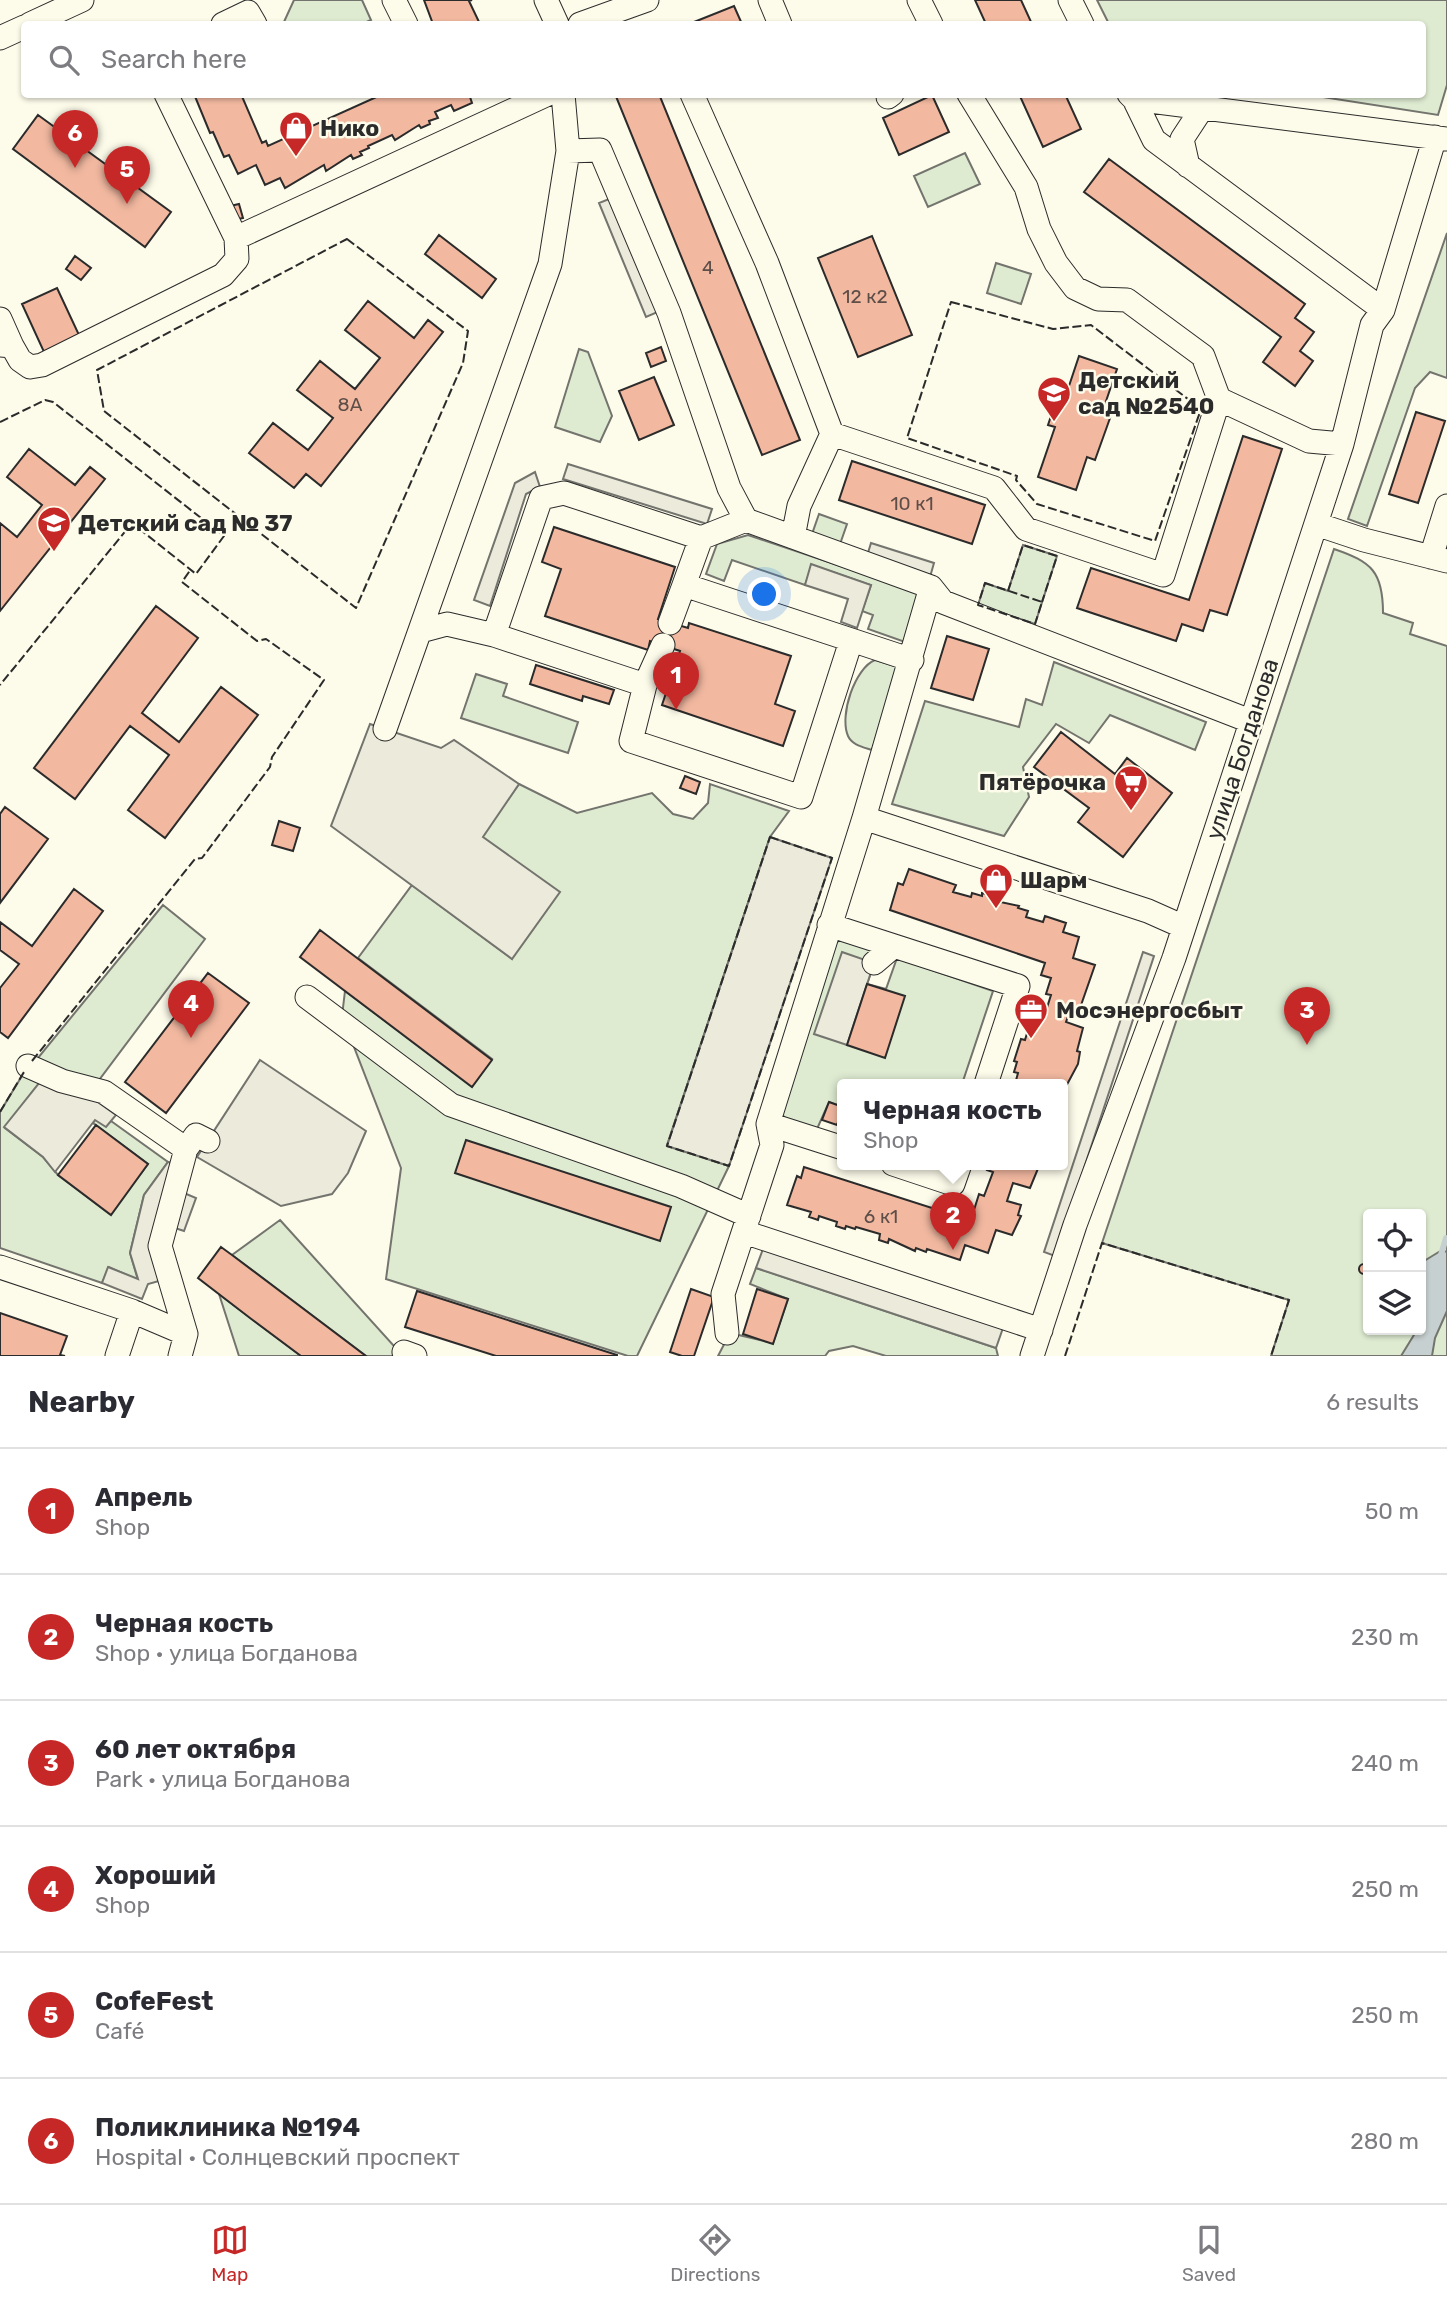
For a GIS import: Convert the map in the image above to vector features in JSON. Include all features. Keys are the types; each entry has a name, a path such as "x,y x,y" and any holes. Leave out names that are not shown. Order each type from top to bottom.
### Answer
{"street":[{"path":"36,21 82,0"},
{"path":"394,0 404,21"},
{"path":"547,0 556,21"},
{"path":"588,21 647,0"},
{"path":"770,0 779,21"},
{"path":"919,0 930,21"},
{"path":"1070,0 1080,21"},
{"path":"229,21 248,12 253,21"},
{"path":"0,38 21,28"},
{"path":"0,319 6,346 30,367 42,365 223,275 237,259 236,238 168,98"},
{"path":"236,238 539,98"},
{"path":"385,729 550,264 568,151 563,98"},
{"path":"694,98 767,263 832,434 799,506 793,537"},
{"path":"832,434 994,488 1026,529 1163,575 1219,399 1203,356 1127,300 1098,299 1075,288 1056,263 1039,229 1026,187 971,98"},
{"path":"1133,98 1154,140 1382,310"},
{"name":"улица Богданова","path":"1032,1356 1076,1225 1184,927 1342,444 1372,325 1382,310 1441,138 1139,98"},
{"path":"1188,166 1182,139 1203,107"},
{"path":"568,151 600,150 669,313 729,488 746,520"},
{"path":"1219,399 1309,441 1342,444"},
{"path":"494,635 541,498 564,493 701,538 746,520 931,587 943,602 1250,722"},
{"path":"1316,524 1364,540 1439,559 1447,506"},
{"path":"670,623 701,538"},
{"path":"684,585 912,660"},
{"path":"727,1333 723,1294 772,1145 768,1124 912,660 931,587"},
{"path":"421,631 447,624 494,635 645,685"},
{"path":"663,645 645,685 631,741 801,797 850,641"},
{"path":"864,818 1148,911 1184,927"},
{"path":"829,925 1018,986 988,1079"},
{"path":"874,963 894,946"},
{"path":"307,997 451,1105 681,1186 746,1224 1041,1330"},
{"path":"28,1066 62,1081 104,1092 197,1145 160,1246 183,1345"},
{"path":"768,1124 837,1146"},
{"path":"911,1170 953,1184 958,1170"},
{"path":"0,1267 132,1311 183,1345"},
{"path":"117,1356 132,1311"}],"green space":[{"path":"294,0 362,0 371,20 369,21 284,21"},
{"path":"1097,0 1447,0 1447,85 1438,115 1329,98 1426,98 1426,21 1108,21"},
{"path":"965,153 980,184 928,207 914,176"},
{"path":"1447,233 1447,378 1430,372 1415,388 1367,526 1348,519"},
{"path":"996,263 1031,274 1021,304 987,293"},
{"path":"579,349 588,352 612,416 600,442 555,427"},
{"path":"819,514 847,524 839,547 811,537"},
{"path":"748,535 921,593 905,642 868,629 873,615 862,611 871,585 812,565 805,585 732,560 724,581 706,574 717,544"},
{"path":"1023,545 1057,556 1035,624 978,605 985,583 1008,591"},
{"path":"1334,549 1358,559 1373,570 1381,588 1383,613 1413,623 1410,634 1447,646 1447,1356 1271,1356 1289,1300 1102,1243"},
{"path":"875,660 898,667 872,750 852,742 848,736 846,716 855,682 861,672"},
{"path":"1054,662 1206,722 1195,750 1110,715 1089,743 1056,724 1023,767 1029,797 1004,836 892,804 925,701 1019,727 1026,699 1042,705"},
{"path":"476,674 507,684 503,696 578,722 568,753 461,718"},
{"path":"519,784 577,813 652,793 673,814 693,819 708,803 710,784 789,811 770,837 667,1145 729,1166 637,1356 628,1356 386,1279 401,1168 342,1016 345,991 472,1086 492,1059 358,958 412,885 511,958 482,836"},
{"path":"163,905 205,939 96,1084 33,1064"},
{"path":"846,939 879,950 867,984 886,989 897,958 993,991 964,1079 837,1079 837,1105 829,1102 817,1129 786,1119 778,1110 832,943"},
{"path":"28,1066 40,1082 5,1128 43,1157 58,1175 110,1214 148,1164 93,1123 96,1119 106,1126 111,1121 168,1162 144,1195 130,1253 138,1280 109,1267 102,1283 0,1248 0,1112"},
{"path":"280,1220 403,1356 366,1356 232,1255"},
{"path":"756,1268 996,1348 998,1356 886,1356 853,1346 829,1351 825,1356 718,1356 730,1333 773,1343 788,1299 750,1284"},
{"path":"219,1294 301,1356 239,1356"}],"shaded area":[{"path":"614,197 660,311 646,317 599,203"},
{"path":"568,464 712,509 707,524 563,479"},
{"path":"535,472 540,487 526,494 490,606 474,600 515,483"},
{"path":"871,543 934,563 930,577 867,556"},
{"path":"811,564 871,585 857,628 841,622 848,599 805,585"},
{"path":"370,724 441,748 454,740 519,784 483,837 560,892 512,959 331,826"},
{"path":"770,837 832,858 729,1166 667,1146"},
{"path":"842,952 874,963 847,1045 814,1034"},
{"path":"1143,952 1154,956 1055,1256 1044,1252"},
{"path":"260,1060 366,1131 348,1173 332,1194 281,1206 197,1157"},
{"path":"40,1082 88,1095 116,1115 106,1127 95,1120 55,1172 43,1157 4,1127"},
{"path":"168,1162 172,1163 159,1281 148,1284 142,1299 102,1283 108,1267 138,1279 130,1253 144,1195"},
{"path":"184,1193 196,1198 184,1231 172,1227"},
{"path":"763,1249 1003,1328 996,1348 756,1268"},
{"path":"1442,1250 1447,1252 1447,1311 1435,1338 1432,1356 1401,1356 1414,1335 1426,1335 1426,1260"}],"building":[{"path":"424,0 472,0 469,1 479,21 432,21"},
{"path":"975,0 1021,0 1031,21 985,21"},
{"path":"734,6 741,21 696,21"},
{"path":"196,98 243,98 262,143 266,141 268,146 374,98 470,98 472,103 454,111 451,105 435,112 438,118 429,121 430,124 421,128 419,125 395,140 392,135 368,146 369,148 360,152 362,155 353,159 351,155 326,171 324,165 285,188 280,178 265,185 256,165 238,174 229,155 224,157 213,132 210,133"},
{"path":"617,98 661,98 800,440 762,455"},
{"path":"926,98 933,98 949,132 899,155 883,118"},
{"path":"1021,98 1067,98 1081,129 1043,147"},
{"path":"38,115 171,212 145,247 13,149"},
{"path":"1109,159 1305,304 1295,318 1314,332 1300,351 1313,361 1295,386 1263,362 1281,337 1084,192"},
{"path":"239,204 243,218 234,220 230,206"},
{"path":"439,235 496,279 482,298 425,254"},
{"path":"872,236 912,335 858,357 818,258"},
{"path":"75,256 91,268 81,280 66,269"},
{"path":"57,288 79,335 44,352 22,304"},
{"path":"368,301 414,338 428,320 443,332 321,486 306,474 294,488 249,453 273,423 308,450 333,418 297,390 320,361 355,389 380,358 345,330"},
{"path":"661,347 666,361 651,367 646,353"},
{"path":"1079,356 1117,369 1105,404 1114,407 1095,460 1087,457 1076,490 1038,477 1055,427 1048,425 1055,404 1062,407"},
{"path":"654,377 674,425 639,440 619,391"},
{"path":"1416,412 1445,421 1418,503 1389,494"},
{"path":"1243,436 1282,449 1227,615 1210,610 1203,631 1182,624 1176,641 1077,608 1091,568 1189,600"},
{"path":"29,449 75,485 90,467 105,479 0,611 0,523 17,537 42,505 7,477"},
{"path":"852,461 985,505 972,544 839,500"},
{"path":"554,527 675,567 658,619 688,628 689,623 791,656 775,704 795,711 783,746 662,705 680,651 650,641 648,650 545,616 561,569 542,562"},
{"path":"156,606 198,638 142,713 179,742 221,687 258,715 165,838 128,810 169,755 130,726 75,799 34,768"},
{"path":"947,636 989,649 973,700 931,688"},
{"path":"536,665 614,690 609,704 583,696 582,701 530,684"},
{"path":"1061,732 1115,774 1127,758 1172,793 1123,857 1078,822 1089,808 1034,767"},
{"path":"685,776 700,782 696,794 680,788"},
{"path":"5,807 48,839 0,903 0,814"},
{"path":"279,821 300,828 293,851 272,845"},
{"path":"909,869 956,885 953,892 971,897 972,893 982,896 982,893 992,896 991,900 1019,906 1018,908 1028,911 1026,917 1043,922 1045,916 1066,923 1063,932 1079,937 1073,958 1095,965 1080,1008 1072,1006 1066,1022 1083,1028 1077,1051 1080,1052 1078,1064 1068,1083 1068,1079 1016,1079 1018,1073 1014,1072 1017,1062 1014,1061 1021,1039 1025,1040 1028,1030 1032,1032 1037,1017 1043,1020 1051,995 1046,994 1051,978 1041,975 1045,963 890,910 898,883 903,885"},
{"path":"74,889 103,911 8,1038 0,1032 0,988 19,964 0,950 0,922 32,946"},
{"path":"320,930 492,1060 472,1087 300,957"},
{"path":"208,973 249,1003 166,1113 125,1082"},
{"path":"867,984 905,996 885,1058 847,1045"},
{"path":"829,1102 837,1105 837,1125 822,1120"},
{"path":"96,1125 148,1164 111,1215 58,1175"},
{"path":"466,1140 671,1207 660,1241 455,1173"},
{"path":"804,1167 960,1217 963,1207 974,1210 979,1194 984,1196 993,1172 987,1170 1037,1170 1030,1188 1013,1183 1007,1201 1021,1205 1018,1215 1021,1216 1012,1235 996,1230 988,1253 965,1245 960,1260 927,1249 926,1252 916,1248 915,1251 889,1239 888,1243 879,1240 880,1234 856,1227 846,1226 845,1229 836,1226 837,1222 819,1216 818,1220 809,1217 811,1212 787,1205 797,1176 801,1178"},
{"path":"221,1247 366,1356 301,1356 250,1318 198,1278"},
{"path":"691,1289 714,1297 694,1356 682,1356 670,1352"},
{"path":"757,1289 788,1299 773,1344 743,1334"},
{"path":"417,1291 617,1356 496,1356 405,1327"},
{"path":"0,1313 67,1336 60,1355 65,1356 0,1356"}],"waterway":[{"path":"1440,1258 1446,1238"}],"fence":[{"path":"347,239 468,331 463,363 356,608 104,411 97,370 347,239"},
{"path":"951,302 1053,329 1091,325 1201,409 1155,541 1037,504 1016,480 1017,476 907,438 951,302"},
{"path":"0,422 45,400 53,402 224,536 196,574 132,523 0,685"},
{"path":"1008,591 1023,545 1057,556 1042,602"},
{"path":"32,1061 195,859 202,858 270,767 272,757 324,680 266,639 257,641 182,582 191,569"},
{"path":"985,583 1042,602 1035,624 978,605 985,583"},
{"path":"770,837 832,858 729,1166 667,1146 770,837"},
{"path":"0,1112 24,1072"},
{"path":"1065,1356 1102,1243 1289,1300 1271,1356"}],"place":[{"name":"Нико","path":"296,158"},
{"name":"Поликлиника №194","path":"75,168"},
{"name":"CofeFest","path":"127,204"},
{"name":"Детский сад №2540","path":"1054,423"},
{"name":"Детский сад № 37","path":"54,553"},
{"name":"Апрель","path":"676,710"},
{"name":"Пятёрочка","path":"1131,812"},
{"name":"Шарм","path":"996,910"},
{"name":"Хороший","path":"191,1038"},
{"name":"Мосэнергосбыт","path":"1031,1040"},
{"name":"60 лет октября","path":"1307,1045"},
{"name":"Черная кость","path":"953,1250"}]}
